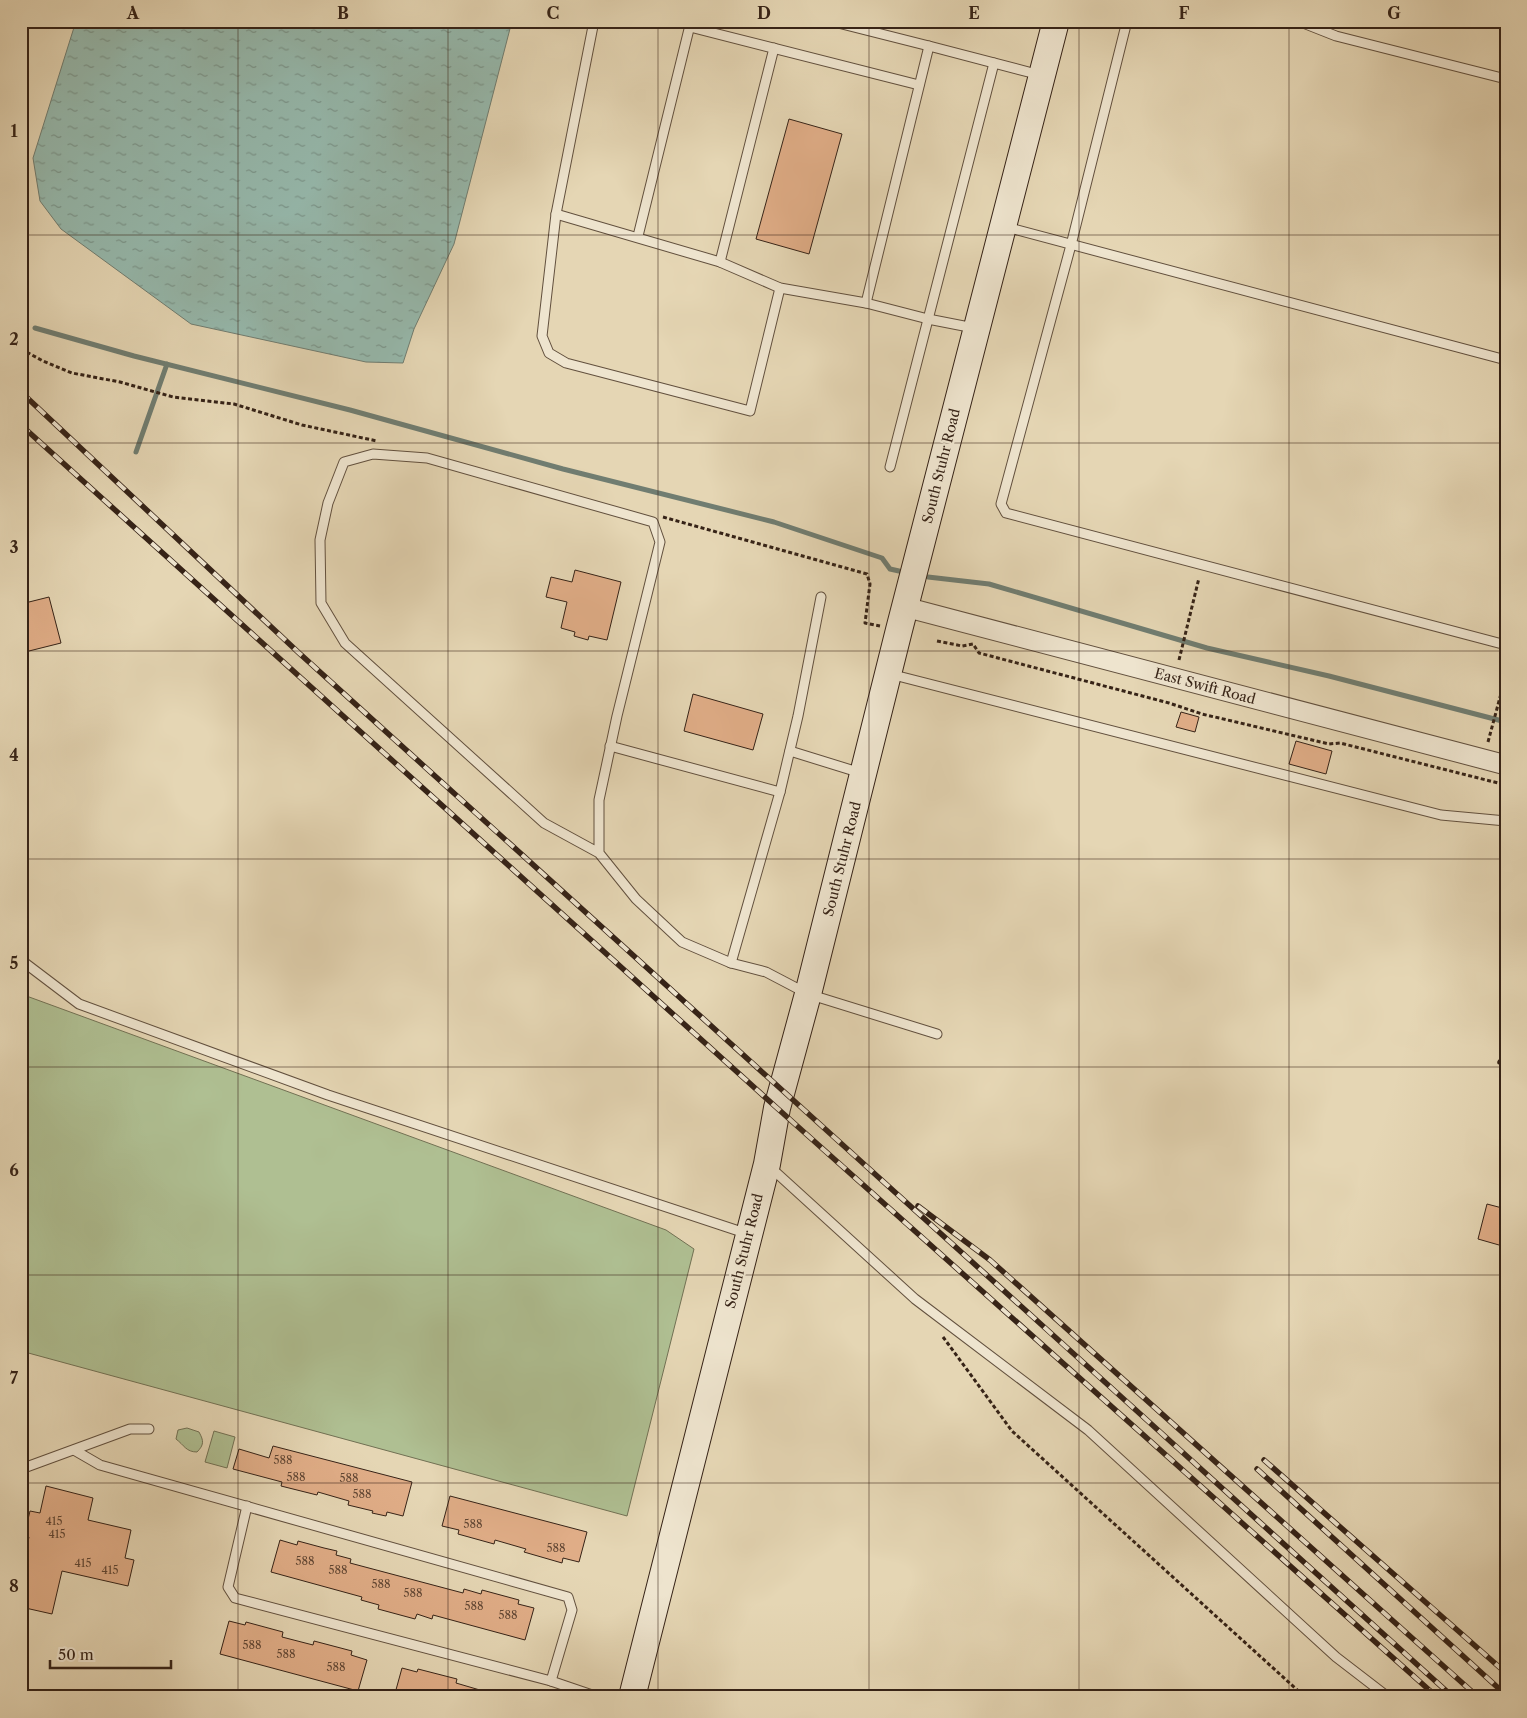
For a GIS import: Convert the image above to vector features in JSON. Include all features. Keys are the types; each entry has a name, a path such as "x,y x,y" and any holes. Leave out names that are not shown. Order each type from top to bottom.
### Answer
{"main road":[{"name":"South Stuhr Road","path":"632,1697 767,1164 777,1108 808,994 888,673 1056,21"}],"street":[{"name":"East Swift Road","path":"905,607 1506,764"}],"lane":[{"path":"594,21 556,214 542,336 549,353 566,363 750,411 780,288"},
{"path":"830,21 1042,76"},
{"path":"1127,21 1071,244 1001,504 1006,513 1506,645"},
{"path":"1298,21 1336,36 1506,79"},
{"path":"638,236 691,24 774,48 919,85"},
{"path":"866,303 929,46"},
{"path":"720,262 774,48"},
{"path":"890,467 994,63"},
{"path":"556,214 638,236 720,262 780,288 866,303 928,319 976,328"},
{"path":"1003,226 1506,360"},
{"path":"599,853 599,800 610,746 660,542 654,522 427,458 374,454 344,462 328,503 320,540 321,603 345,642 544,823 599,853 636,899 682,942 731,963 766,972 808,994 937,1034"},
{"path":"731,963 780,792 821,597"},
{"path":"888,673 1441,815 1506,821"},
{"path":"610,746 780,792"},
{"path":"790,751 863,773"},
{"path":"21,960 79,1004 328,1095 748,1235"},
{"path":"767,1164 915,1298 1088,1430 1336,1657 1388,1697"},
{"path":"21,1470 130,1429 149,1429"},
{"path":"74,1450 100,1465 568,1597 572,1610 551,1681"},
{"path":"247,1506 228,1587 235,1598 551,1681 598,1697"}],"path":[{"path":"21,350 72,372 164,394"},
{"path":"1179,660 1199,578"},
{"path":"937,641 962,646 973,644 979,653 1168,703 1202,714 1329,744 1340,743 1506,785"},
{"path":"1488,742 1506,676"},
{"path":"938,1330 1012,1431 1305,1697"}],"green space":[{"path":"21,994 666,1230 694,1249 627,1516 21,1351"},
{"path":"187,1428 199,1432 201,1435 202,1445 197,1452 188,1449 176,1439 178,1430"},
{"path":"214,1431 235,1437 227,1468 205,1462"}],"water":[{"path":"76,21 512,21 454,244 414,329 403,363 366,362 191,324 61,229 40,201 33,158"}],"building":[{"path":"789,119 842,134 809,254 756,239"},
{"path":"575,570 621,582 607,640 589,636 588,640 574,636 575,632 561,628 567,602 546,597 551,577 572,582"},
{"path":"49,597 61,643 21,653 21,604"},
{"path":"693,694 763,714 753,750 684,731"},
{"path":"1181,712 1199,717 1195,732 1176,727"},
{"path":"1296,741 1332,751 1326,774 1289,764"},
{"path":"1487,1204 1506,1209 1506,1247 1478,1239"},
{"path":"273,1446 412,1482 403,1516 387,1512 386,1516 372,1513 373,1511 348,1505 349,1501 318,1492 317,1495 281,1486 282,1482 233,1469 239,1449 269,1458"},
{"path":"46,1486 93,1498 88,1520 131,1530 125,1558 134,1560 128,1586 62,1571 52,1614 21,1607 21,1572 29,1537 24,1536 30,1511 40,1513"},
{"path":"450,1496 587,1532 579,1562 563,1558 562,1563 524,1552 526,1549 495,1540 494,1544 458,1534 459,1530 442,1526"},
{"path":"280,1540 297,1545 298,1541 337,1551 336,1555 351,1559 350,1563 463,1593 464,1589 481,1594 482,1590 519,1600 518,1604 534,1608 525,1640 433,1615 432,1619 417,1614 415,1619 378,1609 379,1605 361,1600 362,1597 271,1572"},
{"path":"229,1621 245,1625 246,1622 283,1632 282,1637 313,1645 314,1641 352,1651 351,1655 367,1660 358,1691 220,1654"},
{"path":"402,1668 417,1672 418,1669 457,1679 456,1683 490,1693 489,1697 394,1697"}],"waterway":[{"path":"35,328 134,356 350,410 563,469 774,522 882,558 890,569 899,571"},
{"path":"136,452 167,364"},
{"path":"928,577 989,584 1207,648 1329,676 1506,722"}],"railway":[{"path":"21,392 299,653 1453,1697"},
{"path":"21,425 777,1108 1437,1697"},
{"path":"1500,1062 1506,1064"},
{"path":"918,1206 990,1260 1478,1697"},
{"path":"1264,1460 1506,1673"},
{"path":"1257,1469 1506,1695"}]}
